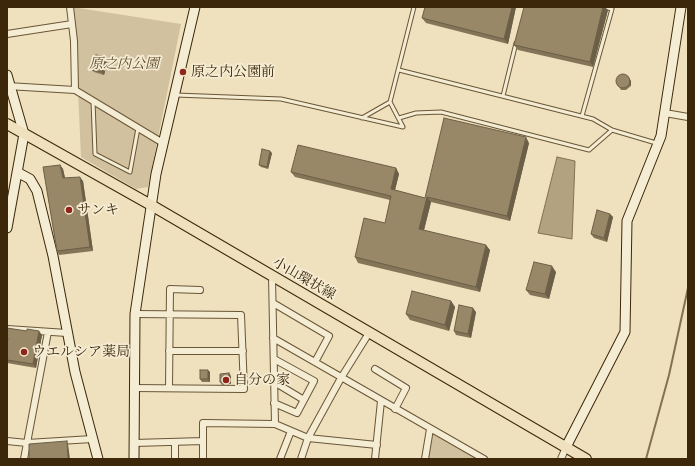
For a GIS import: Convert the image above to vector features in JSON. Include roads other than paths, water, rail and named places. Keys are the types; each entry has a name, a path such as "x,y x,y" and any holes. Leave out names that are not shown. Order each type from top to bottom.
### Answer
{"main road":[{"name":"小山環状線","path":"7,124 151,205 586,459"}],"street":[{"path":"70,7 75,90"},
{"path":"134,459 135,314 151,205 163,143 173,95 195,7"},
{"path":"562,459 566,447 625,332 627,222 658,144 665,113 681,7"},
{"path":"7,34 72,24"},
{"path":"7,75 8,85 24,134 7,228"},
{"path":"8,85 75,90 163,143"},
{"path":"665,113 688,117"},
{"path":"17,172 30,179 37,192 53,256 75,372 98,459"},
{"path":"272,277 275,424"},
{"path":"169,388 168,317 170,314 170,289 200,290"},
{"path":"273,303 329,336 314,362"},
{"path":"134,388 244,389 242,315 135,314"},
{"path":"7,329 67,333"},
{"path":"24,459 48,332"},
{"path":"300,459 308,438 341,378 369,333"},
{"path":"273,338 430,429 475,457 484,459"},
{"path":"169,351 243,351"},
{"path":"274,358 314,381 297,413 274,403"},
{"path":"375,369 406,388 395,409"},
{"path":"274,382 304,400"},
{"path":"375,459 381,401"},
{"path":"203,459 203,423 275,424 308,438 376,445"},
{"path":"425,459 430,429"},
{"path":"280,459 291,431"},
{"path":"7,441 27,443 92,439"},
{"path":"134,443 203,441"},
{"path":"175,442 175,459"}],"lane":[{"path":"362,118 390,102 414,7"},
{"path":"582,116 612,9 604,7"},
{"path":"502,96 517,37"},
{"path":"399,70 582,116 598,121 612,130 658,144"},
{"path":"173,95 281,99 403,127 390,102"},
{"path":"93,101 95,154 130,172 138,128"},
{"path":"399,118 416,113 441,112 589,150 612,130"}],"waterway":[{"path":"646,459 669,375 688,288"}],"place":[{"name":"原之内公園前","path":"183,72"},
{"name":"サンキ","path":"69,210"},
{"name":"ウエルシア薬局","path":"24,352"},
{"name":"自分の家","path":"226,380"}],"park label":[{"name":"原之内公園","path":"124,64"}]}
